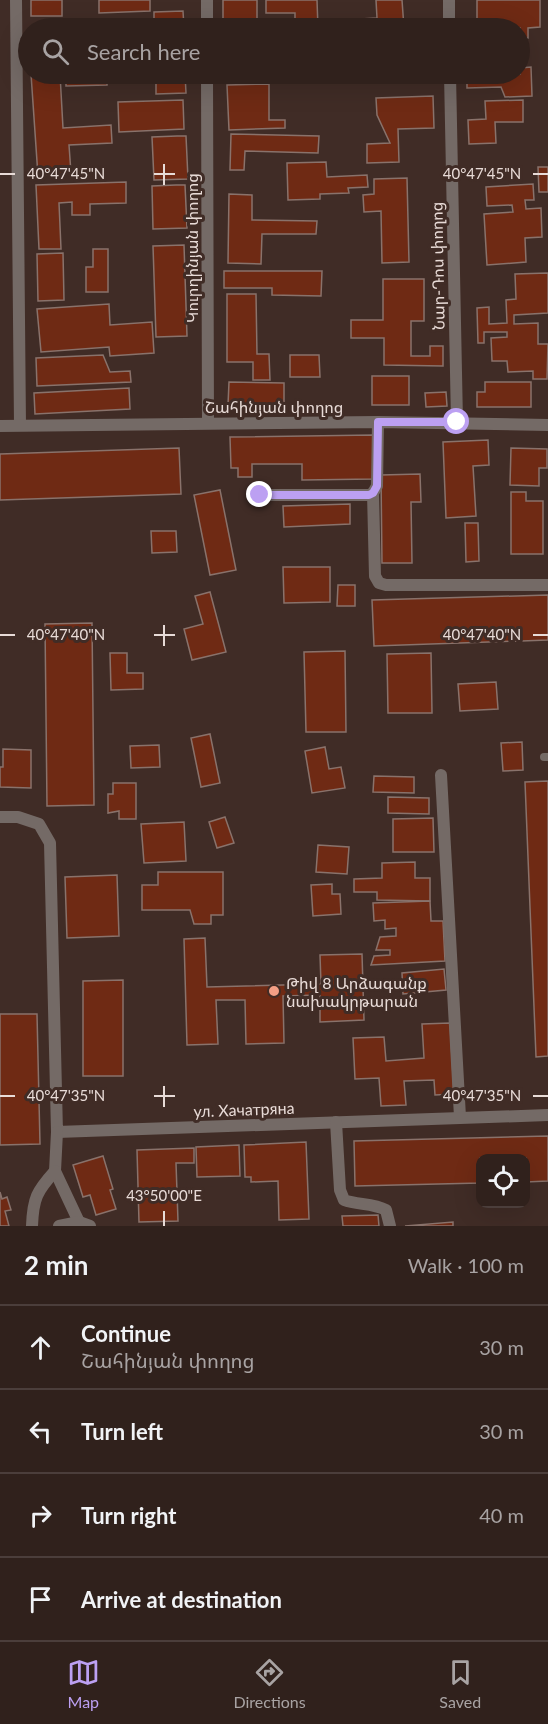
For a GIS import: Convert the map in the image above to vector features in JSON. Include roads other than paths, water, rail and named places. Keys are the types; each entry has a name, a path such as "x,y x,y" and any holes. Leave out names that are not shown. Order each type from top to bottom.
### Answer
{"street":[{"path":"16,0 20,425"},
{"path":"207,0 207,18"},
{"path":"449,0 449,18"},
{"name":"Կուրղինյան փողոց","path":"207,84 208,423"},
{"name":"Նար-Դոս փողոց","path":"450,84 457,422"},
{"path":"378,422 377,486 373,493 375,576 379,583 386,585 548,585"},
{"name":"Շահինյան փողոց","path":"0,426 378,422 548,425"},
{"path":"260,495 369,495 373,493"},
{"path":"441,775 460,1117"},
{"path":"0,817 18,817 39,824 50,843 56,1171 84,1224 58,1226"},
{"name":"ул. Хачатряна","path":"57,1132 548,1115"},
{"path":"336,1122 340,1190 344,1200 354,1204 379,1206 386,1210 390,1226"},
{"path":"32,1226 33,1210 39,1190 56,1171"}],"place":[{"name":"Թիվ 8 Արձագանք նախակրթարան","path":"274,991"}]}
